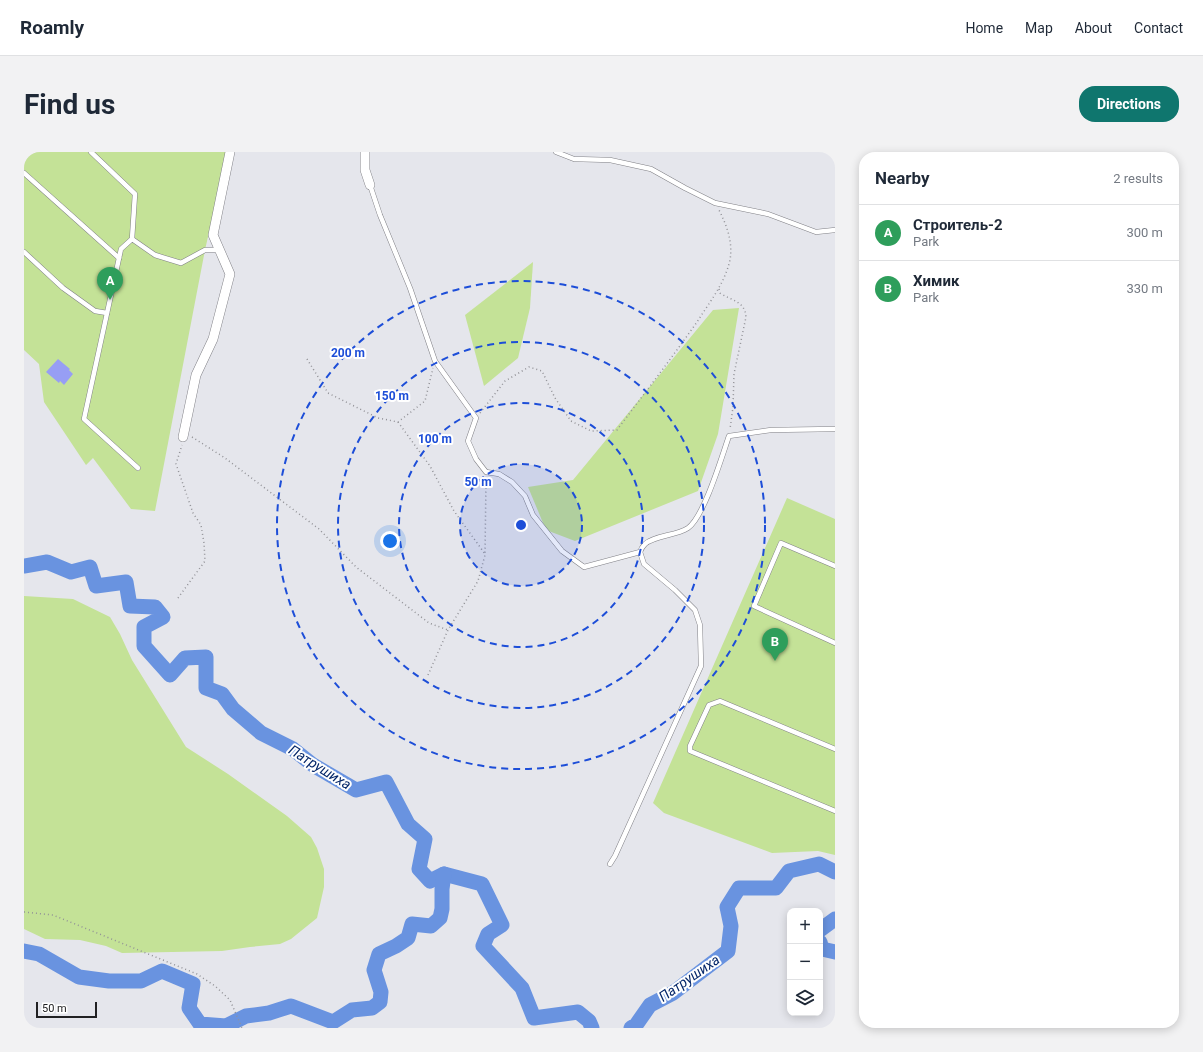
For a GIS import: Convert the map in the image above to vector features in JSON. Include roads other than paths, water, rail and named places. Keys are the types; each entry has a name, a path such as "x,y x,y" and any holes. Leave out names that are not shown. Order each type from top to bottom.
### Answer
{"street":[{"path":"184,435 196,375 213,339 230,274 213,235 230,152"},
{"path":"365,152 365,170 370,185"}],"lane":[{"path":"91,152 135,194 132,239 121,249 84,419 138,468"},
{"path":"556,152 574,159 610,160 651,169 715,203 768,214 816,232 835,230"},
{"path":"24,173 119,258"},
{"path":"370,185 380,215 410,288 435,361 476,418 468,441 476,459 486,472 499,474 512,482 525,496 534,515 562,551 584,567 640,552 645,544 654,538 666,536 688,528 700,512 729,436 771,430 835,429"},
{"path":"132,239 155,255 181,263 205,250 220,250"},
{"path":"24,252 63,288 95,311 107,313"},
{"path":"835,566 781,543 754,606 835,643"},
{"path":"610,864 615,856 701,666 700,626 695,610 675,590 644,564 640,552"},
{"path":"835,749 720,701 709,705 690,746 690,751 835,811"}],"waterway":[{"name":"Патрушиха","path":"24,566 47,562 71,572 90,567 96,586 126,582 130,606 155,607 163,617 144,627 144,646 170,675 185,658 206,657 206,688 222,694 233,709 261,733 293,749 313,765 356,790 386,782 408,824 425,839 419,869 430,881 444,874 482,884 502,925 488,934 483,946 522,988 534,1018 578,1012 589,1021 592,1028"},
{"name":"Патрушиха","path":"631,1028 636,1025 650,1005 673,993 728,951 731,926 727,907 739,888 776,888 789,871 819,864 835,872"},
{"path":"24,951 39,954 79,977 109,981 141,981 162,971 193,984 189,1008 200,1024 226,1026 246,1016 269,1013 291,1006 333,1022 352,1010 372,1008 380,1002 381,992 374,970 379,954 396,946 408,938 412,924 431,926 440,918 444,874"},
{"name":"Патрушиха","path":"823,928 835,919"},
{"name":"Патрушиха","path":"821,944 822,949 835,952"}],"place":[{"name":"Строитель-2","path":"110,300"},
{"name":"Химик","path":"775,661"}]}
